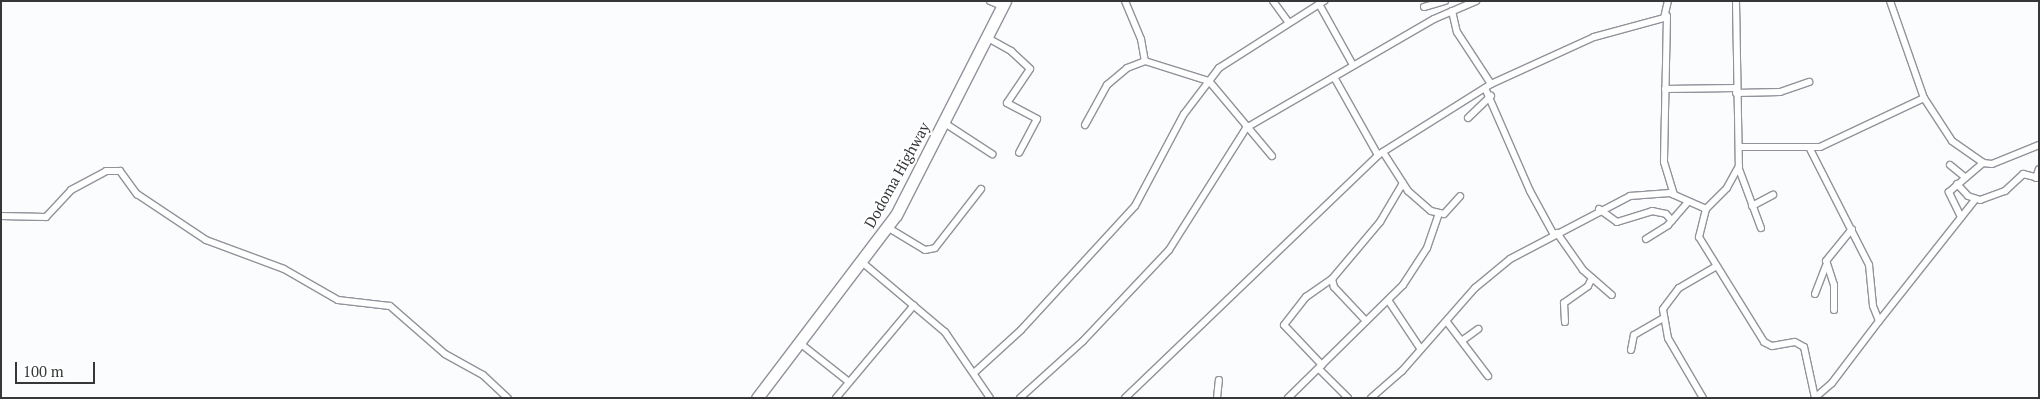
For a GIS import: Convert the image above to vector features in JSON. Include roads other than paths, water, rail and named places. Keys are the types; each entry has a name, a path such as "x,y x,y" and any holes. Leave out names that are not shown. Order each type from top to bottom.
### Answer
{"highway":[{"name":"Dodoma Highway","path":"757,398 801,344 888,227 944,122 985,37 1004,4"}],"street":[{"path":"990,1 1004,4"},
{"path":"1125,1 1141,39 1145,61"},
{"path":"1273,1 1288,22"},
{"path":"1424,7 1445,1"},
{"path":"1453,1 1457,32 1488,86 1530,191 1555,234 1592,278 1612,295"},
{"path":"1020,398 1169,250 1246,128 1353,65 1455,10 1476,1"},
{"path":"1668,1 1664,162 1674,194"},
{"path":"1736,1 1736,90 1740,147 1739,168 1761,228"},
{"path":"1890,1 1924,98 1952,141 1983,163"},
{"path":"975,372 1135,206 1184,114 1209,81 1236,53 1321,2 1353,65"},
{"path":"1125,398 1380,153 1488,86 1594,37 1667,16"},
{"path":"985,37 1011,51 1030,70 1007,103 1037,119 1019,153"},
{"path":"1085,125 1107,85 1127,68 1145,61 1209,81 1246,128 1272,156"},
{"path":"1334,77 1380,153 1414,198 1439,214"},
{"path":"1665,89 1780,92 1809,82"},
{"path":"1468,118 1491,96"},
{"path":"1740,147 1810,149 1924,98"},
{"path":"944,122 992,154"},
{"path":"1961,217 1948,194 1957,184 1983,163 2004,161 2039,145"},
{"path":"1810,149 1852,229 1874,278 1872,306 1879,321"},
{"path":"1950,165 1965,177"},
{"path":"1739,168 1727,188 1706,209 1699,237 1715,267 1764,342 1772,346 1795,342 1804,347 1815,398 1832,383 1975,200 2005,191 2023,174 2038,178 2039,169"},
{"path":"1,216 46,216 71,190 106,171 120,171 137,194 206,240 284,269 338,300 390,306 445,354 484,375 508,398"},
{"path":"1348,398 1284,325 1306,297 1332,279 1380,222 1403,183"},
{"path":"1957,184 1975,200"},
{"path":"888,227 925,250 935,248 981,189"},
{"path":"1371,398 1402,371 1420,348 1447,322 1489,275 1599,209 1630,196 1674,194 1687,203 1706,209"},
{"path":"1752,206 1773,195"},
{"path":"1288,398 1388,300 1417,266 1439,214 1448,211 1460,196"},
{"path":"1646,239 1672,221 1687,203"},
{"path":"1599,209 1617,222 1652,211 1666,214 1672,221"},
{"path":"1815,294 1828,258 1852,229"},
{"path":"863,263 914,305 951,339 975,372 990,398"},
{"path":"1826,266 1834,285 1834,310"},
{"path":"1703,398 1679,361 1664,318 1670,296 1715,267"},
{"path":"1565,322 1564,303 1588,286 1592,278"},
{"path":"1332,279 1334,288 1366,321"},
{"path":"1388,300 1420,348"},
{"path":"836,398 914,305"},
{"path":"1630,350 1634,335 1664,318"},
{"path":"1447,322 1463,340 1488,376"},
{"path":"1463,340 1478,329"},
{"path":"801,344 849,382"},
{"path":"1217,398 1220,380"}]}
